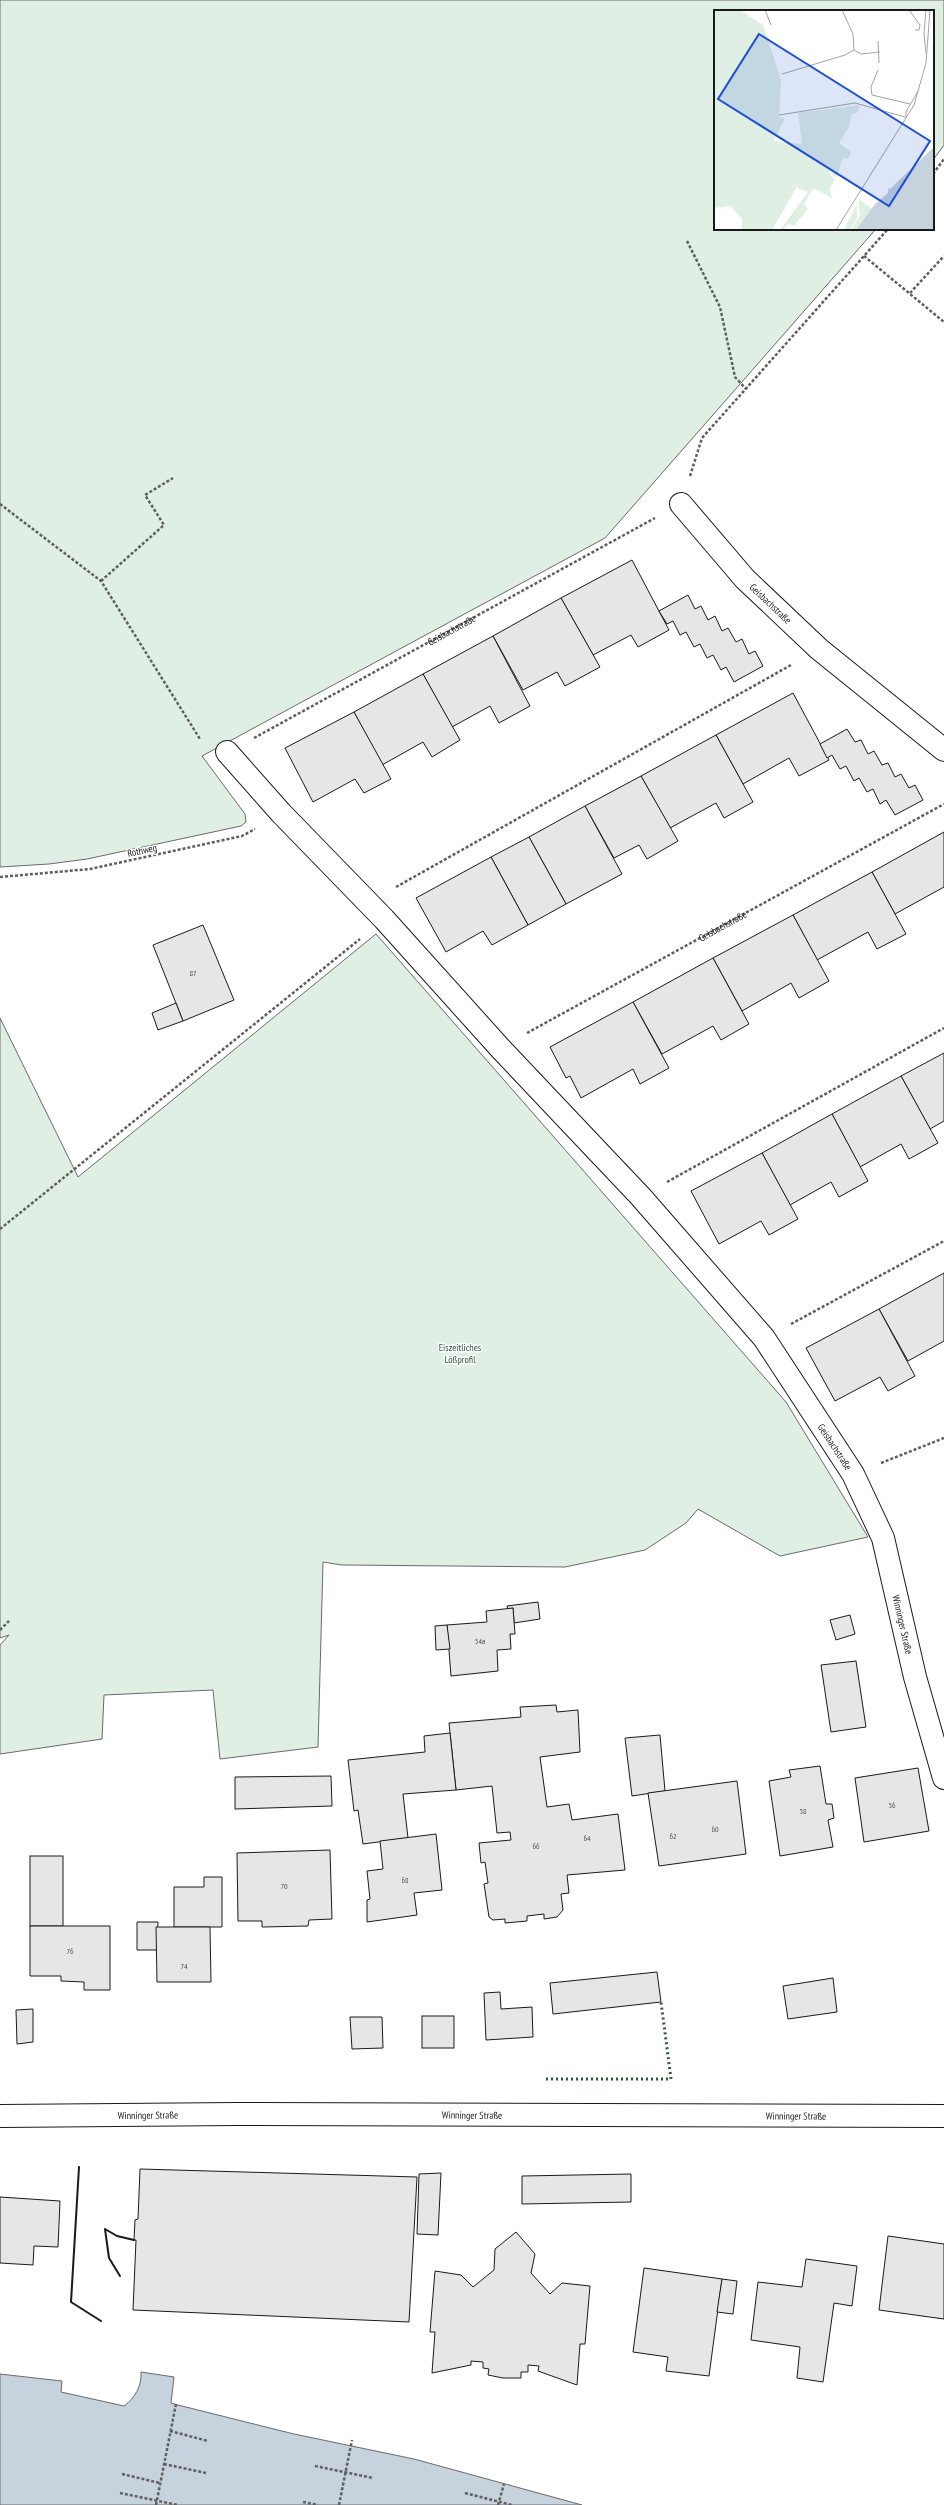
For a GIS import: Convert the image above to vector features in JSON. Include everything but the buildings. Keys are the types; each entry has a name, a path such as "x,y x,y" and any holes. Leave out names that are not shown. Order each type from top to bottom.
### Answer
{"main road":[{"name":"Geisbachstraße","path":"681,504 745,579 819,649 944,750"},
{"name":"Geisbachstraße","path":"227,752 281,813 384,919 500,1048 641,1197 764,1338 853,1474"},
{"name":"Winninger Straße","path":"853,1474 883,1538 915,1677 944,1778"},
{"name":"Winninger Straße","path":"0,2116 236,2114 944,2116"}],"path":[{"path":"934,173 944,159"},
{"path":"681,504 702,438 887,230"},
{"path":"687,241 720,307 735,377 746,390"},
{"path":"864,256 944,322"},
{"path":"910,293 944,256"},
{"path":"101,581 164,525 145,495 173,478"},
{"path":"0,504 101,581 204,746 227,752"},
{"name":"Geisbachstraße","path":"227,752 681,504"},
{"path":"368,903 819,649"},
{"name":"Geisbachstraße","path":"500,1048 944,804"},
{"name":"Rothweg","path":"0,877 90,870 242,836 281,813"},
{"path":"0,1229 384,919"},
{"path":"641,1197 944,1028"},
{"path":"764,1338 944,1241"},
{"name":"Geisbachstraße","path":"853,1474 944,1438"},
{"path":"0,1630 9,1621"},
{"path":"156,2505 176,2404"},
{"path":"170,2431 208,2440"},
{"path":"339,2505 352,2440"},
{"path":"164,2464 206,2473"},
{"path":"315,2466 373,2478"},
{"path":"122,2474 160,2483"},
{"path":"498,2503 504,2484"},
{"path":"120,2493 178,2505"},
{"path":"465,2493 498,2503 512,2505"},
{"path":"303,2502 318,2505"}],"green space":[{"path":"0,0 944,0 944,145 934,159 934,10 714,10 714,230 875,230 605,538 202,756 245,814 246,822 241,826 87,859 49,864 0,867"},
{"name":"Eiszeitliches Lößprofil","path":"376,934 786,1402 868,1537 780,1556 698,1509 686,1523 645,1550 565,1567 342,1565 323,1562 318,1747 220,1759 213,1690 104,1695 102,1739 0,1754 0,1645 9,1635 0,1638 0,1018 78,1177"}],"shaded area":[{"path":"141,2372 174,2377 171,2403 294,2434 414,2459 582,2505 0,2505 0,2374 62,2381 61,2392 124,2406 139,2387"}],"hedge":[{"path":"546,2079 671,2079 661,2002"}],"wall":[{"path":"79,2167 71,2302 101,2321"},
{"path":"120,2276 109,2258 105,2229 117,2236 134,2240"}]}
